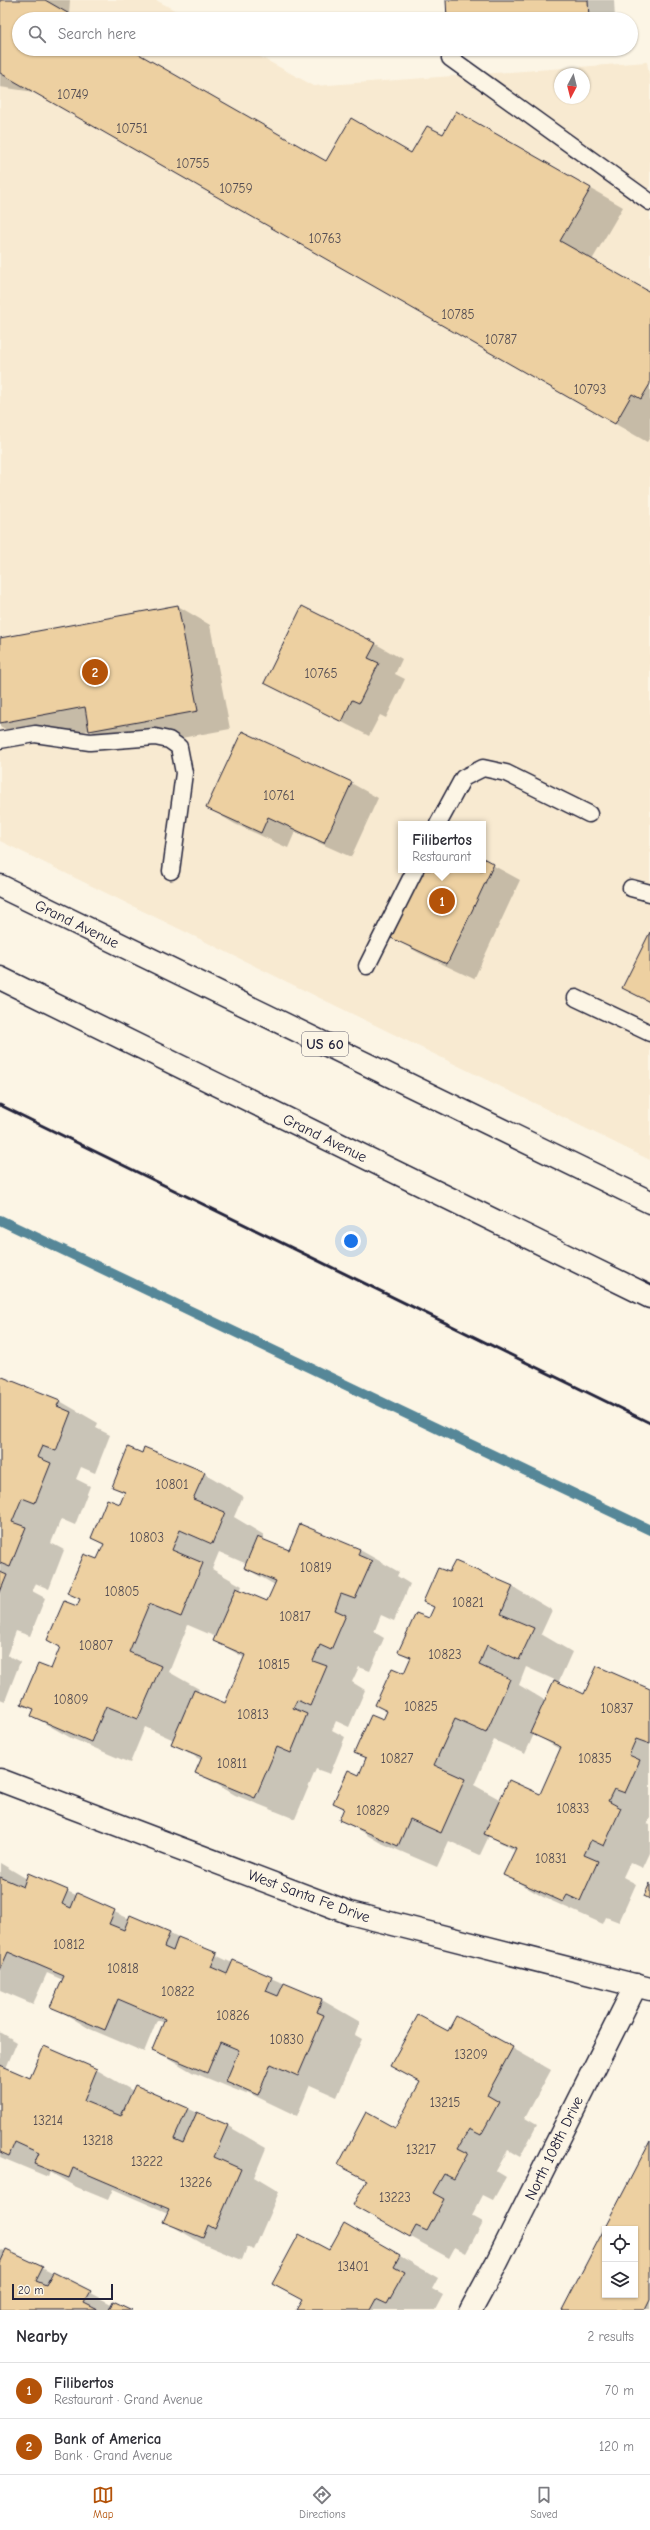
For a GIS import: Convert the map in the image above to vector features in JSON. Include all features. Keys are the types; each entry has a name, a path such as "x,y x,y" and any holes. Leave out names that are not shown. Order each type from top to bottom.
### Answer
{"main road":[{"name":"Grand Avenue","path":"0,886 650,1202"},
{"name":"Grand Avenue","path":"0,978 650,1297"},
{"name":"West Santa Fe Drive","path":"0,1780 350,1913 643,1987"},
{"name":"North 108th Drive","path":"471,2310 643,1987"}],"lane":[{"path":"450,58 650,202"},
{"path":"0,740 35,734 90,742 155,737 169,740 179,748 184,773 171,871"},
{"path":"440,821 463,778 483,768 506,773 589,814"},
{"path":"367,966 414,873"},
{"path":"631,888 650,893"},
{"path":"576,998 650,1033"}],"shaded area":[{"path":"0,0 156,0 178,12 12,12 12,56 259,56 314,86 554,69 554,104 590,104 590,68 564,68 647,62 650,81 650,1160 0,841"}],"building":[{"path":"0,0 45,0 66,12 12,12 12,56 142,56 326,161 351,118 411,153 427,126 443,134 456,111 591,188 560,241 650,292 650,384 641,399 632,394 615,424 0,73"},
{"path":"446,0 588,0 589,12 447,12"},
{"path":"178,605 198,711 89,731 85,707 0,723 0,638"},
{"path":"302,606 376,643 368,658 379,663 359,703 352,700 342,722 264,683"},
{"path":"242,731 352,782 324,843 268,817 261,833 206,808"},
{"path":"486,860 494,864 447,964 391,938 422,873 486,873"},
{"path":"650,932 650,1002 622,988"},
{"path":"0,1376 60,1400 57,1406 71,1412 56,1451 42,1446 37,1457 51,1463 35,1503 22,1498 12,1522 26,1527 10,1567 0,1563"},
{"path":"128,1447 142,1453 144,1447 205,1472 193,1499 225,1512 212,1544 180,1530 172,1550 203,1563 181,1617 149,1604 129,1652 161,1666 138,1719 106,1706 91,1742 31,1716 34,1709 21,1704 38,1664 51,1669 60,1647 47,1640 64,1601 77,1606 80,1599 67,1593 84,1554 97,1559 104,1544 91,1538 107,1499 120,1504 125,1492 112,1487"},
{"path":"300,1524 360,1549 358,1555 372,1561 355,1599 341,1594 335,1610 346,1615 331,1650 320,1645 313,1661 327,1666 310,1706 297,1700 293,1708 307,1714 291,1753 277,1747 255,1798 195,1773 202,1757 171,1744 194,1690 225,1703 245,1655 213,1641 236,1588 267,1601 276,1581 244,1568 257,1537 289,1550"},
{"path":"455,1561 513,1586 501,1614 534,1628 519,1660 487,1645 479,1665 510,1679 486,1733 455,1719 434,1765 465,1779 441,1833 410,1819 398,1846 339,1820 344,1808 333,1803 348,1770 359,1775 366,1758 354,1753 371,1715 383,1720 387,1711 375,1705 392,1668 404,1673 411,1657 398,1652 416,1613 429,1618 434,1607 423,1602 438,1568 449,1572"},
{"path":"0,1572 7,1575 0,1592"},
{"path":"597,1666 650,1689 650,1744 636,1739 629,1755 640,1760 625,1793 614,1789 608,1801 621,1808 604,1846 591,1840 584,1855 598,1861 580,1901 567,1895 563,1902 503,1875 516,1848 484,1834 509,1780 540,1794 561,1747 530,1733 554,1680 584,1694"},
{"path":"28,1873 68,1890 62,1904 71,1908 77,1893 115,1910 109,1924 124,1930 130,1915 170,1932 164,1947 173,1951 178,1937 217,1953 211,1967 227,1974 233,1960 272,1977 266,1991 278,1996 284,1983 322,1999 317,2012 324,2015 298,2076 271,2064 258,2095 226,2081 239,2050 220,2042 207,2073 152,2050 165,2019 118,1999 105,2030 50,2007 64,1976 8,1952 0,1970 0,1877 23,1887"},
{"path":"650,1883 650,1899 644,1896"},
{"path":"418,2015 448,2031 456,2016 513,2047 487,2095 499,2102 481,2135 469,2129 458,2148 468,2153 454,2179 444,2174 433,2193 444,2199 427,2231 416,2226 410,2237 353,2205 367,2180 338,2165 366,2112 395,2128 420,2082 390,2066"},
{"path":"44,2046 97,2069 84,2101 121,2116 135,2085 188,2108 174,2139 183,2143 197,2112 228,2125 214,2157 241,2169 215,2229 208,2225 203,2238 163,2222 169,2209 73,2168 69,2178 34,2164 39,2153 15,2142 9,2156 0,2152 0,2065 30,2078"},
{"path":"650,2141 650,2300 645,2310 562,2310 602,2233 602,2298 638,2298 638,2226 606,2226"},
{"path":"344,2223 400,2255 394,2266 405,2272 387,2304 376,2299 370,2310 296,2310 302,2300 272,2284 299,2234 329,2250"},
{"path":"6,2250 43,2267 36,2281 46,2285 53,2272 91,2291 84,2303 98,2310 0,2310 0,2263"},
{"path":"113,2301 132,2310 109,2310"}],"waterway":[{"path":"0,1220 650,1530"}],"railway":[{"path":"0,1105 650,1423"}],"place":[{"name":"Bank of America","path":"95,672"},
{"name":"Filibertos","path":"442,901"}]}
